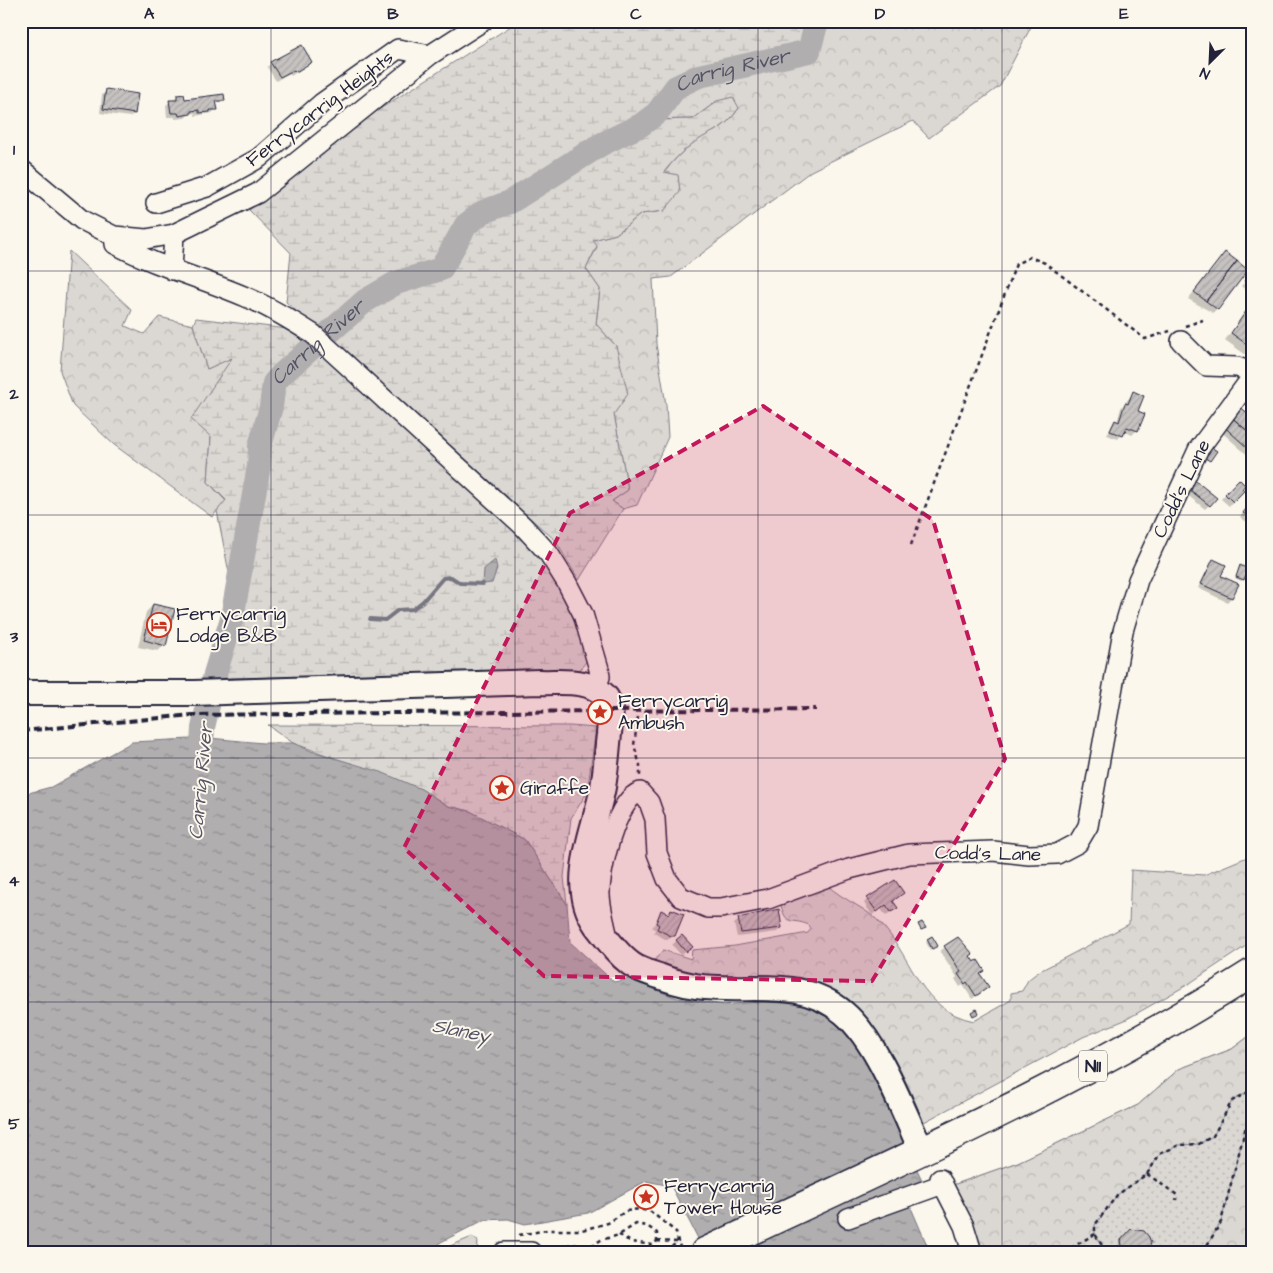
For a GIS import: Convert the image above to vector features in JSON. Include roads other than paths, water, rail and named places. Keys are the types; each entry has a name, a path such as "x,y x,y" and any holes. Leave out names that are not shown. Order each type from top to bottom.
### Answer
{"highway":[{"name":"N11","path":"705,1252 916,1153 1094,1066 1252,973"}],"main road":[{"path":"21,693 194,693 539,682 581,683 595,688 604,694 610,703 610,718 603,786 585,859 583,893 592,918 608,942 632,965 673,981 696,986 770,986 795,989 824,999 844,1013 864,1035 886,1074 916,1153"}],"street":[{"path":"21,170 82,220 114,236 146,239 174,234 258,193 354,119 430,55 483,21"},
{"name":"Ferrycarrig Heights","path":"156,203 207,187 259,158 322,103 398,49 430,55"},
{"path":"172,270 174,234"},
{"path":"114,236 115,244 145,260 275,310 313,334 426,435 549,554 571,590 591,637 600,677 595,688"},
{"path":"1178,333 1206,366 1237,367 1252,372"},
{"name":"Codd's Lane","path":"608,942 600,896 606,852 626,802 632,794 640,792 646,796 655,818 657,853 667,879 680,897 708,908 721,908 768,899 849,869 909,854 993,851 1029,856 1057,854 1078,843 1088,826 1123,631 1138,580 1198,450 1252,377"},
{"path":"848,1218 942,1182 964,1226 972,1252"},
{"path":"505,1251 531,1252"}],"water":[{"path":"495,560 497,568 492,583 483,584 484,569"},
{"name":"Slaney","path":"203,728 209,738 263,743 293,743 311,751 381,772 421,789 448,806 470,811 525,840 567,904 570,942 614,982 628,979 677,998 724,1005 762,1002 805,1004 835,1022 868,1060 879,1090 922,1180 903,1189 930,1252 705,1252 671,1186 646,1181 588,1213 525,1224 508,1219 484,1220 441,1242 430,1252 21,1252 21,795 51,787 132,742 190,739"}],"waterway":[{"name":"Carrig River","path":"201,761 203,728 215,674 232,618 259,466 260,446 271,407 274,383 365,301 396,283 441,269 466,225 483,212 510,202 600,145 641,125 657,113 676,87 699,76 809,51 817,21"},
{"path":"370,619 385,620 398,610 413,609 423,601 443,578 451,577 460,583 483,584"}],"railway":[{"path":"21,731 192,715 816,709"}],"place":[{"name":"Ferrycarrig Lodge B&B","path":"159,625"},
{"name":"Ferrycarrig Ambush","path":"600,712"},
{"name":"Giraffe","path":"502,788"},
{"name":"Ferrycarrig Tower House","path":"646,1197"}]}
